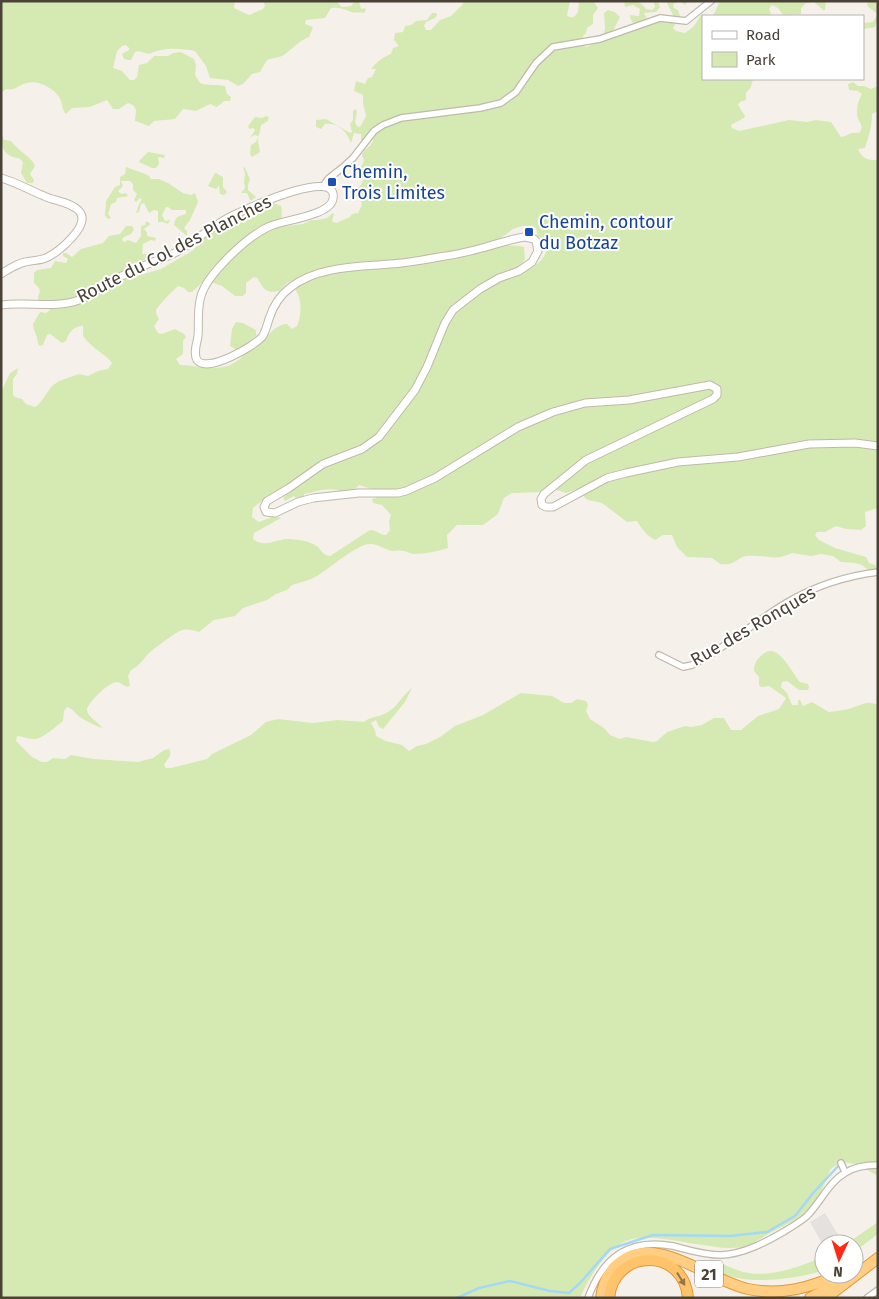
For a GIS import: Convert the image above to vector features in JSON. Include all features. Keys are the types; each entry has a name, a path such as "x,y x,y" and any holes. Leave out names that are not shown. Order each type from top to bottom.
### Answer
{"highway":[{"name":"21","path":"601,1298 606,1278 614,1268 628,1257 645,1252 667,1255 726,1282 747,1289 767,1292 802,1288 814,1284"},
{"path":"864,1263 878,1257"},
{"path":"864,1266 878,1257"},
{"path":"826,1298 878,1257"},
{"path":"608,1298 612,1283 619,1272 634,1262 647,1260 662,1262 675,1270 686,1284 688,1298"},
{"path":"810,1298 834,1284"}],"street":[{"path":"323,186 328,179 353,158 382,125 401,118 480,108 501,103 516,92 536,63 553,47 593,41 662,18 686,21 711,1"},
{"path":"1,178 74,207 80,212 82,218 80,229 54,253 44,259 14,266 1,274"},
{"name":"Route du Col des Planches","path":"1,305 78,301 119,278 173,254 206,231 237,214 292,191 313,186 323,186 331,190 333,194 333,202 326,209 278,223 258,233 246,241 204,287 199,305 199,328 195,353 198,361 208,364 221,361 254,343 264,334 274,306 283,293 295,284 317,274 348,268 397,264 439,257 522,238 530,238 536,241 538,251 532,262 526,267 480,289 453,310 445,323 427,367 415,390 379,437 362,449 323,464 267,501 264,507 266,512 275,513 298,502 313,498 359,493 406,491 434,478 518,427 553,412 591,402 629,400 710,385 717,389 717,395 713,399 586,460 544,494 541,500 542,505 548,508 553,507 600,482 620,474 678,462 738,457 810,444 878,446"},
{"name":"Rue des Ronques","path":"659,655 683,667 692,665 795,599 823,586 859,575 878,572"},
{"path":"841,1163 845,1172"},
{"path":"588,1298 596,1279 617,1254 635,1246 646,1244 662,1244 699,1253 720,1255 744,1251 802,1220 845,1172 860,1167 878,1165"},
{"path":"867,1298 878,1290"}],"green space":[{"path":"1,1 235,1 234,8 249,15 263,9 265,6 263,1 336,1 342,7 351,6 355,1 359,1 361,9 365,8 366,10 364,13 331,8 325,18 306,20 305,24 313,27 309,37 282,56 267,60 260,72 252,74 243,84 238,86 228,80 210,78 206,66 195,51 171,49 149,54 138,51 135,52 131,60 128,60 124,59 122,54 129,50 129,48 126,45 122,46 117,51 113,68 122,71 130,80 134,80 137,77 139,65 147,63 154,56 168,56 181,52 194,59 196,65 195,75 200,83 225,86 227,94 231,97 230,101 224,101 217,107 210,104 196,111 183,109 175,119 154,121 149,126 135,121 136,110 133,105 128,103 119,109 113,109 107,100 90,107 72,108 66,114 56,94 40,84 31,82 15,89 6,89 1,93"},
{"path":"464,1 570,1 567,15 569,17 574,17 578,12 579,1 594,2 598,8 593,15 593,24 587,28 583,36 583,45 586,47 603,40 605,28 604,13 608,10 615,12 620,17 613,31 615,36 621,34 625,26 632,30 637,29 638,24 632,22 630,15 639,16 640,9 633,5 625,7 624,1 637,2 646,9 652,10 655,7 653,1 658,1 660,7 656,12 644,13 648,21 656,19 659,15 662,15 665,19 672,19 673,15 666,1 680,1 673,4 680,16 673,28 676,31 685,33 702,16 702,80 753,80 751,87 746,93 746,100 738,105 745,116 731,125 732,128 739,131 789,120 807,122 816,120 831,122 841,137 851,133 859,133 862,128 857,117 857,108 862,94 858,91 849,90 848,84 853,82 858,86 871,89 878,86 878,111 872,114 865,148 858,149 861,155 866,158 878,160 878,508 865,512 866,526 861,530 836,526 825,532 817,532 815,535 819,540 835,548 866,557 869,563 875,565 878,569 868,570 862,565 841,562 833,556 821,554 811,556 792,553 780,557 746,556 731,564 720,564 712,558 687,557 677,547 672,535 663,535 655,540 644,532 637,521 627,522 602,503 588,500 580,489 566,493 553,489 545,492 512,493 504,498 498,514 483,525 457,525 447,535 448,548 414,554 392,551 373,544 364,545 314,578 292,585 287,590 267,600 243,608 235,616 214,620 199,632 187,629 178,632 150,652 131,670 128,676 130,685 128,687 117,682 114,683 104,689 91,703 87,710 88,713 102,728 81,718 67,707 64,711 63,721 44,735 37,739 17,736 16,741 32,757 42,762 47,762 53,758 65,759 71,755 94,759 138,762 153,758 164,750 169,749 170,756 164,765 166,768 171,768 207,759 212,754 251,735 266,722 278,719 313,723 338,720 364,722 390,711 412,688 405,702 383,729 379,727 376,720 371,723 376,736 402,745 409,751 440,737 455,726 483,715 521,693 552,696 564,703 571,703 577,699 586,701 588,705 586,711 590,719 604,728 610,735 620,739 626,737 653,742 657,741 667,732 685,726 702,725 714,718 724,718 731,730 741,730 758,716 779,709 786,698 769,686 761,687 759,685 759,677 754,671 755,663 763,654 769,651 774,652 784,660 800,682 808,684 808,690 799,690 787,681 782,682 781,687 787,693 792,705 798,705 798,700 800,700 803,706 812,702 829,712 868,703 878,705 878,1176 854,1164 842,1163 836,1165 830,1170 815,1202 803,1215 746,1246 725,1248 648,1238 632,1239 623,1242 600,1263 580,1298 1,1298 1,392 10,373 18,368 17,374 13,379 13,395 22,399 26,404 35,407 52,386 59,381 79,374 88,376 108,369 112,363 84,338 83,326 74,328 66,341 62,343 50,334 47,335 43,345 40,346 38,344 33,324 40,312 46,313 50,310 38,301 40,290 34,283 34,273 37,270 51,268 55,261 66,263 68,259 63,256 63,253 72,257 81,249 103,243 109,236 120,234 126,226 132,226 134,230 122,240 124,242 128,240 136,243 141,236 141,226 145,225 146,221 151,224 144,229 147,232 147,236 156,238 155,241 151,240 143,244 142,254 157,252 169,247 170,249 148,255 144,260 128,270 130,278 161,269 192,251 212,231 231,224 240,217 263,211 274,203 281,206 282,223 286,226 327,218 333,213 332,221 336,223 350,217 352,214 358,213 362,205 358,190 365,177 365,170 361,167 364,161 362,155 372,143 374,136 371,134 361,144 361,134 354,133 351,143 347,135 338,126 350,133 352,132 350,124 353,120 353,111 355,109 357,111 355,122 360,127 366,116 363,95 354,91 356,81 365,84 368,78 372,77 376,69 371,69 377,62 391,54 393,48 399,46 394,40 395,33 403,32 405,26 411,25 416,21 427,20 432,13 436,13 435,18 426,22 424,26 426,30 431,30 440,20 451,16","holes":["522,226 536,228 538,237 546,239 545,255 534,266 522,272 520,266 525,259 524,247 504,245 502,237 513,229","254,277 257,278 265,289 270,292 279,291 288,282 294,287 299,297 301,309 297,326 292,329 287,324 275,328 257,346 246,352 242,347 256,336 256,330 243,323 236,322 232,329 230,346 244,355 229,365 213,368 180,365 176,359 183,354 183,341 186,337 175,329 162,334 158,333 154,326 159,319 156,311 178,286 188,292 192,292 205,280 222,286 235,296 243,296 246,293 246,283","359,485 377,491 376,498 372,499 373,503 382,505 391,515 389,521 390,530 386,535 370,530 330,556 324,554 311,543 295,539 265,543 257,542 253,539 254,533 281,518 274,516 259,522 252,517 253,508 272,493 281,489 287,493 283,498 285,501 294,496 297,499 304,498 304,494 324,490 344,493 353,491"]},
{"path":"680,1 688,1 685,5"},
{"path":"720,1 826,1 825,10 814,2 806,3 801,8 801,14 783,15 778,8 772,5 769,9 771,13 770,15 713,15"},
{"path":"868,1 878,1 878,21 875,27 864,29 864,23 873,22 877,15 867,5"},
{"path":"255,117 269,117 268,121 261,125 259,136 254,135 250,138 255,130 253,128 249,129 248,126"},
{"path":"326,119 338,126 325,124 321,129 316,127 316,120"},
{"path":"1,133 4,140 11,141 35,166 30,174 34,180 33,183 27,183 21,173 23,162 4,151"},
{"path":"259,136 260,152 252,157 250,154 251,145 256,142"},
{"path":"148,152 165,155 164,158 158,157 159,164 156,168 139,162"},
{"path":"126,167 148,175 151,179 159,179 168,183 183,193 191,195 195,193 198,202 184,228 187,231 187,236 174,225 176,218 186,214 186,210 172,210 166,207 162,215 165,221 170,220 168,224 158,222 158,211 154,210 149,213 144,203 141,204 139,212 136,213 142,200 140,198 136,202 134,200 137,194 133,190 133,184 130,181 121,181 123,186 118,191 121,194 126,193 128,196 117,198 116,202 111,204 108,214 111,218 108,219 105,216 106,201 115,187 120,185 120,177 125,174"},
{"path":"243,167 250,179 248,190 256,197 252,200 250,200 247,193 241,193 245,188"},
{"path":"215,173 223,177 223,187 227,192 224,195 220,194 219,186 216,189 208,186"},
{"path":"878,1222 878,1234 864,1244 864,1234 861,1234"},
{"path":"814,1260 814,1273 783,1279 766,1280 735,1278 723,1273 714,1266 720,1263 738,1270 758,1274 777,1272"}],"shaded area":[{"path":"825,1213 838,1234 817,1234 810,1222"}],"waterway":[{"path":"457,1298 479,1288 510,1281 550,1291 569,1293 610,1249 653,1235 730,1236 767,1232 795,1216 840,1164"}],"place":[{"name":"Chemin, Trois Limites","path":"332,182"},
{"name":"Chemin, contour du Botzaz","path":"529,232"}]}
